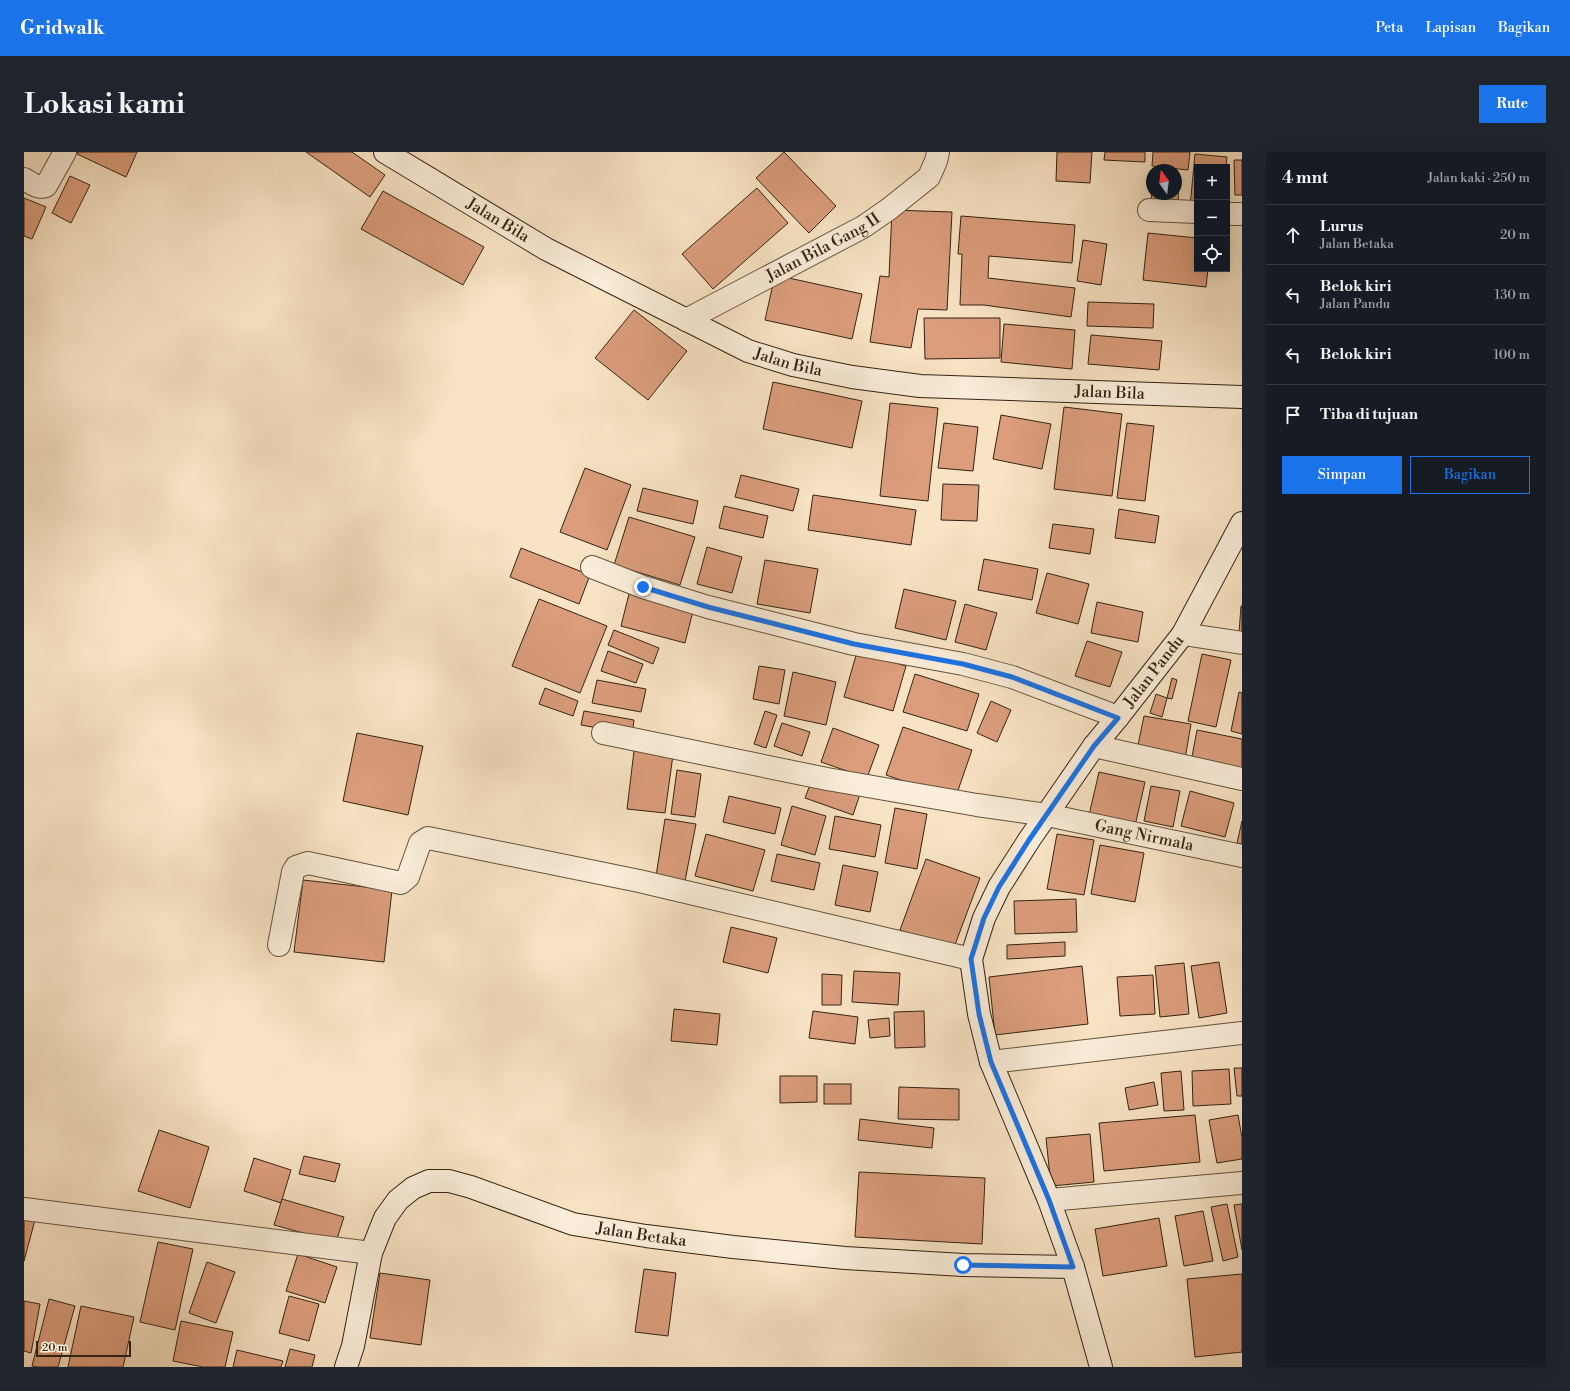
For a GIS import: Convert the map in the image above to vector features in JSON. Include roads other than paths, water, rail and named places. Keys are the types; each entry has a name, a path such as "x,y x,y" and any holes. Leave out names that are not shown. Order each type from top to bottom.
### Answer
{"street":[{"path":"24,179 37,187 42,188 46,186 65,152"},
{"name":"Jalan Bila","path":"385,152 546,250 748,351 793,365 852,377 920,386 1242,397"},
{"name":"Jalan Bila Gang II","path":"686,320 863,227 889,210 929,177 938,152"},
{"path":"1149,210 1194,212"},
{"path":"1230,214 1242,214"},
{"name":"Jalan Pandu","path":"1101,1367 1073,1267 1049,1200 991,1062 979,1014 971,959 984,918 999,887 1094,746 1118,718 1182,634 1242,523"},
{"path":"592,567 643,587 708,607 854,644 963,664 1012,677 1118,718"},
{"path":"1182,634 1242,643"},
{"name":"Gang Nirmala","path":"603,733 826,779 977,805 1047,814 1242,856"},
{"path":"1094,746 1242,779"},
{"path":"279,945 293,872 296,867 308,863 401,883 408,877 420,842 428,838 639,882 971,959"},
{"path":"991,1062 1242,1033"},
{"name":"Jalan Betaka","path":"346,1367 352,1346 371,1253 385,1218 398,1200 413,1188 429,1181 449,1181 471,1187 573,1224 646,1236 732,1247 845,1258 963,1265 1073,1267"},
{"path":"1049,1200 1242,1183"},
{"path":"24,1209 371,1253"}]}
